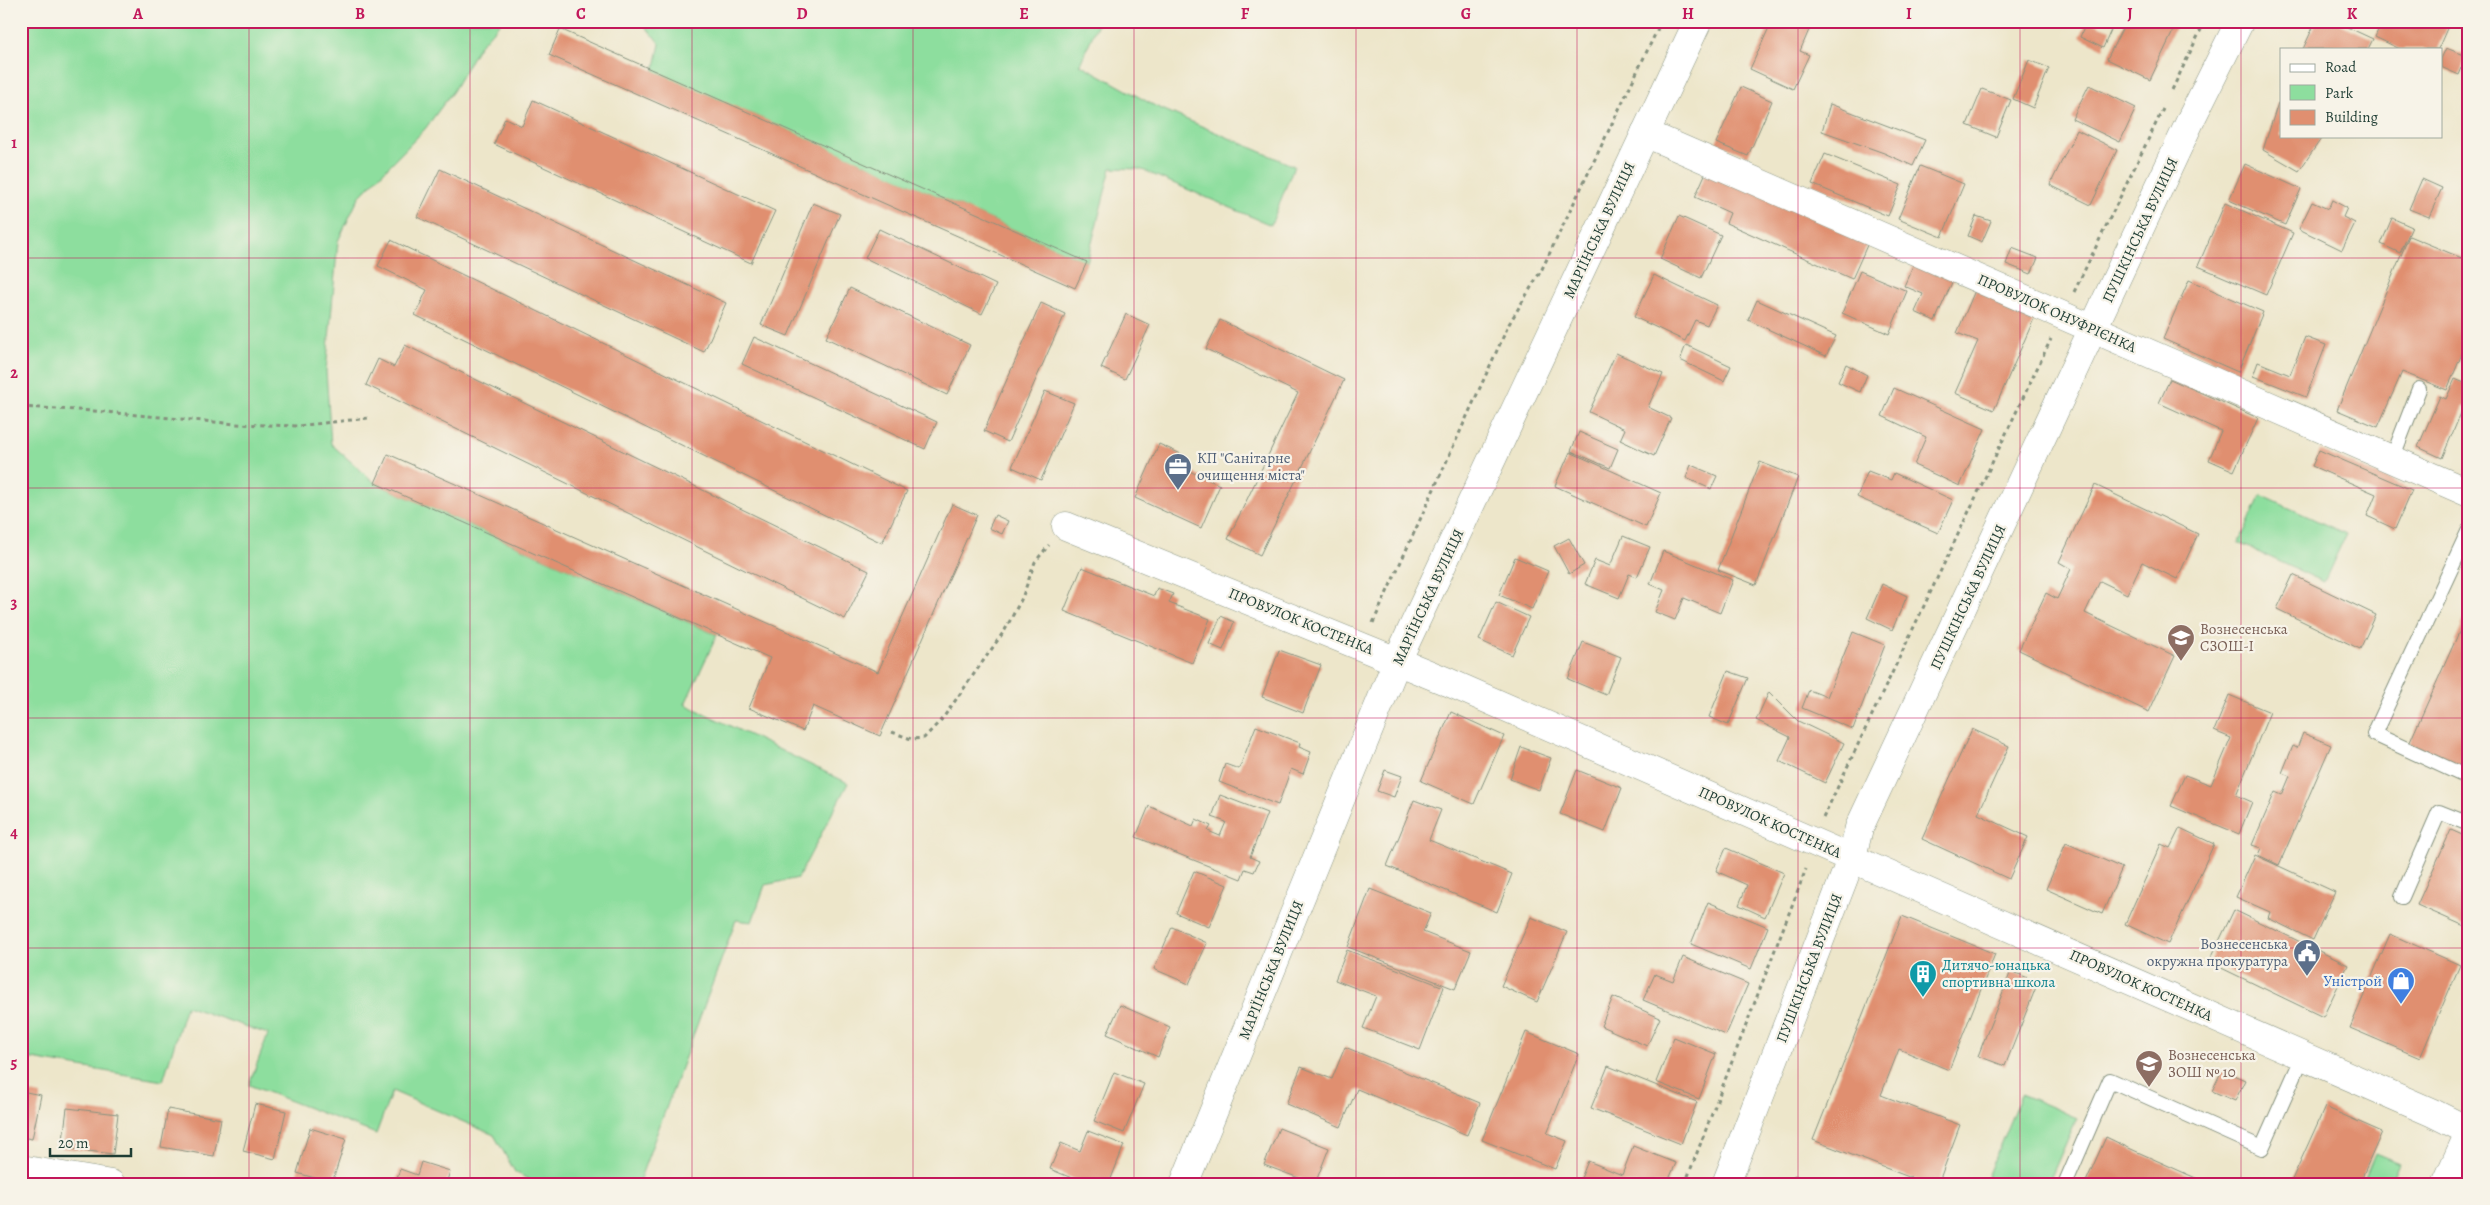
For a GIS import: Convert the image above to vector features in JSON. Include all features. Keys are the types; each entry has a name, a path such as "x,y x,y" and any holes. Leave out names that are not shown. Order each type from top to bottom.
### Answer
{"street":[{"name":"МАРІЇНСЬКА ВУЛИЦЯ","path":"1184,1184 1397,661 1698,21"},
{"name":"ПУШКІНСЬКА ВУЛИЦЯ","path":"1726,1184 1852,857 1864,819 2095,329 2193,115 2240,21"},
{"name":"ПРОВУЛОК ОНУФРІЄНКА","path":"1644,133 2469,493"},
{"name":"ПРОВУЛОК КОСТЕНКА","path":"1060,534 1362,646 1852,857 2303,1056 2469,1132"},
{"path":"2446,1184 2469,1132"},
{"path":"21,1169 111,1184"}],"lane":[{"path":"2392,460 2419,388"},
{"path":"2469,530 2374,734 2469,778"},
{"path":"2402,897 2440,812 2469,824"},
{"path":"2065,1184 2110,1080 2262,1148 2303,1056"}],"path":[{"path":"2170,94 2205,21"},
{"path":"1362,646 1509,324 1542,269 1661,22"},
{"path":"1686,1184 1816,842 1824,814 2166,103"},
{"path":"21,407 94,411 236,424 288,426 370,418"},
{"path":"892,732 911,739 924,738 943,718 1005,630 1022,598 1035,562 1060,534"}],"green space":[{"path":"21,21 502,21 479,46 453,91 425,129 359,197 338,241 326,371 331,444 375,483 717,635 685,704 848,783 798,878 765,885 752,922 736,920 638,1184 537,1184 515,1172 494,1135 392,1091 376,1134 249,1085 268,1034 186,1006 163,1081 21,1057"},
{"path":"641,21 1099,21 1080,64 1155,106 1294,166 1271,225 1140,169 1111,168 1087,262 654,71 660,44"},
{"path":"2261,495 2346,534 2324,582 2239,543"},
{"path":"2021,1094 2077,1118 2048,1184 1984,1184"},
{"path":"2375,1153 2399,1163 2390,1184 2362,1184"}],"building":[{"path":"1772,21 1812,23 1800,51 1809,55 1793,89 1750,69"},
{"path":"2087,21 2111,30 2103,48 2080,37"},
{"path":"2126,21 2178,21 2150,80 2107,59"},
{"path":"2316,21 2334,21 2373,39 2368,48 2303,48"},
{"path":"2382,21 2444,21 2449,24 2438,48 2398,48 2375,37"},
{"path":"560,29 1087,262 1075,288 549,55"},
{"path":"2446,48 2467,56 2459,75 2442,67 2442,57"},
{"path":"2029,60 2049,68 2033,108 2013,99"},
{"path":"2089,85 2136,108 2120,142 2072,119"},
{"path":"1741,87 1772,101 1748,156 1716,143"},
{"path":"1982,89 2011,100 1996,137 1967,125"},
{"path":"533,100 775,211 751,263 494,144 505,118 522,126"},
{"path":"2278,103 2280,104 2280,138 2322,138 2299,171 2263,150"},
{"path":"1830,104 1925,140 1913,166 1884,153 1822,131"},
{"path":"2077,130 2117,150 2091,205 2050,185"},
{"path":"1825,154 1901,185 1888,216 1812,184"},
{"path":"2245,164 2301,189 2285,225 2229,200"},
{"path":"1920,166 1964,184 1942,237 1898,219"},
{"path":"440,169 726,303 704,352 417,217"},
{"path":"1707,170 1868,243 1852,279 1726,223 1730,213 1695,197"},
{"path":"2422,179 2442,188 2429,217 2409,209"},
{"path":"2332,200 2347,208 2343,217 2355,223 2342,250 2299,229 2312,202 2328,209"},
{"path":"813,203 840,214 788,336 761,325"},
{"path":"2225,203 2293,233 2266,295 2198,266"},
{"path":"1679,216 1721,235 1701,278 1660,259"},
{"path":"1976,216 1991,221 1982,242 1968,236"},
{"path":"2392,218 2412,227 2400,253 2381,244"},
{"path":"879,229 996,285 982,314 865,258"},
{"path":"2409,236 2469,261 2469,337 2447,390 2402,372 2378,427 2337,410"},
{"path":"391,240 907,491 882,543 415,315 427,290 378,266"},
{"path":"2012,248 2038,258 2031,274 2006,264"},
{"path":"1915,261 1954,278 1935,321 1915,312 1923,294 1904,286"},
{"path":"1860,271 1907,291 1889,334 1842,313"},
{"path":"1654,275 1717,305 1707,325 1695,320 1685,341 1634,317"},
{"path":"2189,280 2263,312 2238,372 2163,339"},
{"path":"850,288 970,345 947,395 826,338"},
{"path":"1976,288 2036,314 1994,410 1955,393 1978,341 1957,333"},
{"path":"1757,300 1836,336 1826,356 1748,320"},
{"path":"1041,303 1065,314 1008,442 984,431"},
{"path":"1126,314 1150,325 1125,379 1101,368"},
{"path":"1220,320 1344,380 1260,555 1228,539 1298,393 1206,349"},
{"path":"754,337 937,422 925,449 742,364"},
{"path":"2305,337 2326,345 2306,397 2253,376 2258,362 2290,375"},
{"path":"405,345 869,571 845,619 366,385 378,359 394,367"},
{"path":"1686,345 1731,366 1724,381 1680,360"},
{"path":"1616,353 1663,374 1648,407 1671,418 1654,456 1620,440 1625,429 1589,412"},
{"path":"1846,364 1867,375 1860,392 1838,382"},
{"path":"2170,379 2258,418 2234,471 2209,460 2221,431 2159,403"},
{"path":"2455,379 2469,385 2469,408 2464,406 2442,458 2418,447 2440,396 2446,399"},
{"path":"1894,388 1985,429 1960,486 1914,465 1926,437 1882,416"},
{"path":"1045,391 1074,403 1041,480 1012,467"},
{"path":"1579,432 1618,449 1610,468 1571,451"},
{"name":"КП \"Санітарне очищення міста\"","path":"1159,444 1181,454 1176,465 1220,485 1201,528 1135,498"},
{"path":"2319,450 2412,490 2395,529 2367,516 2376,494 2312,466"},
{"path":"1570,452 1661,493 1646,527 1555,486"},
{"path":"388,454 878,672 952,504 977,515 880,736 813,706 803,731 749,708 770,658 375,483"},
{"path":"1760,462 1798,477 1756,585 1718,570"},
{"path":"1691,465 1717,476 1711,489 1686,478"},
{"path":"1868,471 1891,480 1894,473 1953,500 1938,533 1857,497"},
{"name":"Вознесенська СЗОШ-І","path":"2095,485 2198,534 2177,579 2142,562 2127,594 2100,581 2085,613 2175,656 2149,712 2019,650 2046,593 2057,599 2071,569 2059,562"},
{"path":"995,515 1008,521 1002,534 989,528"},
{"path":"1623,536 1650,547 1637,577 1629,574 1619,598 1585,584 1595,560 1610,566"},
{"path":"1569,538 1584,565 1569,574 1554,546"},
{"path":"1663,551 1733,580 1720,613 1684,598 1675,620 1655,612 1664,590 1650,584"},
{"path":"1515,557 1548,571 1532,609 1499,595"},
{"path":"1082,567 1154,596 1157,588 1173,594 1169,603 1210,619 1192,663 1064,611"},
{"path":"2293,575 2376,615 2360,649 2277,609"},
{"path":"1882,584 1907,596 1892,630 1867,618"},
{"path":"1496,602 1529,617 1512,655 1479,640"},
{"path":"2469,610 2469,771 2409,744"},
{"path":"1221,616 1234,622 1223,650 1209,644"},
{"path":"1853,632 1885,645 1853,729 1802,708 1809,690 1827,697"},
{"path":"1583,642 1621,657 1606,695 1568,679"},
{"path":"1279,650 1321,665 1303,713 1262,697"},
{"path":"1728,671 1748,678 1728,725 1709,717"},
{"path":"1769,692 1798,721 1844,743 1825,783 1779,761 1790,737 1756,720"},
{"path":"2229,695 2270,712 2236,795 2252,802 2239,834 2171,806 2185,775 2211,785 2231,738 2214,731"},
{"path":"1451,712 1504,736 1474,804 1421,781"},
{"path":"1256,726 1300,743 1299,747 1311,752 1303,774 1291,769 1278,805 1219,782 1225,764 1239,769"},
{"path":"1972,729 2009,746 1978,814 2028,837 2009,879 1922,839"},
{"path":"2303,733 2331,745 2279,865 2258,855 2261,848 2252,845 2275,792 2282,795 2290,776 2282,773 2293,746 2297,748"},
{"path":"1521,747 1551,758 1539,790 1510,779"},
{"path":"1385,770 1402,776 1394,797 1377,791"},
{"path":"1577,770 1622,788 1605,832 1560,814"},
{"path":"1220,795 1267,813 1250,857 1259,861 1254,872 1245,869 1241,879 1136,837 1149,806 1193,826 1196,819 1211,826 1208,831 1220,836 1226,822 1212,817"},
{"path":"1414,800 1441,810 1429,840 1512,874 1497,912 1387,866"},
{"path":"2180,828 2214,844 2168,944 2125,924 2161,844 2170,848"},
{"path":"2451,830 2469,838 2469,928 2417,905"},
{"path":"2066,843 2122,868 2102,914 2046,889"},
{"path":"1726,848 1784,873 1765,917 1739,905 1747,885 1716,871"},
{"path":"2255,855 2335,892 2313,940 2268,918 2270,912 2236,897"},
{"path":"1194,871 1227,885 1209,927 1176,913"},
{"path":"1370,889 1431,913 1423,932 1471,951 1455,989 1348,947"},
{"path":"1708,902 1768,927 1751,969 1691,944"},
{"path":"2234,910 2348,965 2323,1017 2209,962"},
{"path":"1902,916 1995,954 1949,1070 1899,1049 1881,1095 1960,1125 1938,1184 1927,1184 1813,1140"},
{"path":"1531,917 1567,932 1537,1002 1501,986"},
{"path":"1172,927 1207,943 1189,984 1154,969"},
{"name":"Уністрой","path":"2390,934 2460,965 2420,1058 2350,1028"},
{"path":"1347,950 1444,987 1420,1050 1363,1028 1376,996 1335,980"},
{"path":"1683,957 1748,984 1726,1035 1643,1000 1655,974 1673,981"},
{"path":"2011,971 2038,982 2005,1066 1978,1056"},
{"path":"1613,997 1660,1018 1647,1046 1601,1026"},
{"path":"1120,1005 1170,1027 1158,1057 1107,1034"},
{"path":"1526,1032 1579,1054 1547,1133 1567,1141 1555,1169 1482,1140"},
{"path":"1674,1037 1716,1054 1699,1099 1656,1082"},
{"path":"1345,1047 1480,1103 1467,1135 1357,1089 1341,1127 1286,1104 1301,1067 1332,1079"},
{"path":"1608,1066 1697,1102 1681,1144 1591,1108"},
{"path":"2222,1070 2245,1080 2235,1101 2212,1091"},
{"path":"1114,1072 1144,1084 1124,1133 1094,1121"},
{"path":"21,1091 41,1095 32,1139 21,1137"},
{"path":"255,1104 286,1111 275,1159 243,1151"},
{"path":"2325,1107 2382,1132 2359,1184 2290,1184"},
{"path":"67,1108 118,1114 113,1154 62,1148"},
{"path":"168,1109 221,1119 214,1156 161,1147"},
{"path":"310,1128 346,1139 332,1183 297,1173"},
{"path":"1279,1128 1329,1148 1315,1184 1264,1165"},
{"path":"1088,1131 1124,1145 1109,1184 1086,1184 1050,1169 1061,1143 1080,1151"},
{"path":"2106,1137 2131,1149 2209,1184 2085,1184"},
{"path":"1633,1146 1676,1163 1667,1184 1579,1183 1588,1161 1622,1175"},
{"path":"421,1162 450,1171 446,1184 395,1184 400,1169 417,1175"},
{"path":"1794,1175 1817,1184 1791,1184"}],"place":[{"name":"КП \"Санітарне очищення міста\"","path":"1178,491"},
{"name":"Вознесенська СЗОШ-І","path":"2181,662"},
{"name":"Вознесенська окружна прокуратура","path":"2307,977"},
{"name":"Дитячо-юнацька спортивна школа","path":"1923,998"},
{"name":"Уністрой","path":"2401,1005"},
{"name":"Вознесенська ЗОШ № 10","path":"2149,1088"}]}
